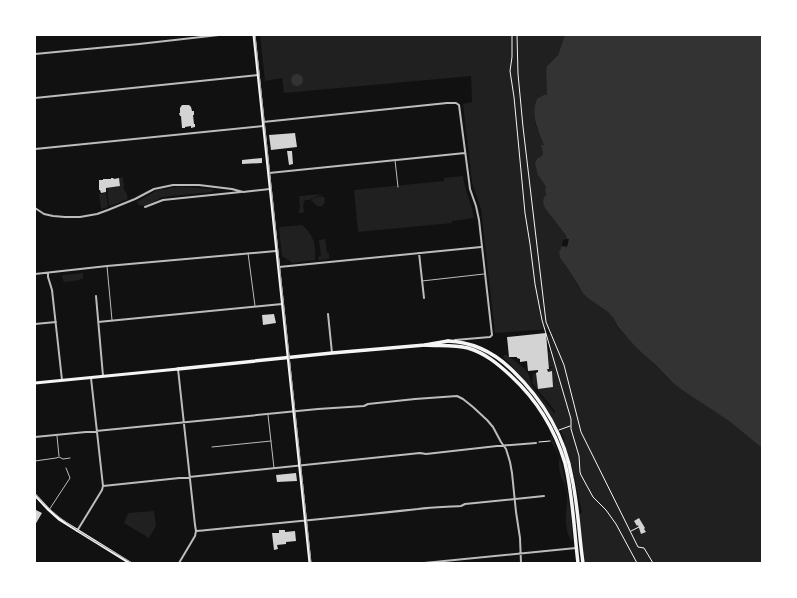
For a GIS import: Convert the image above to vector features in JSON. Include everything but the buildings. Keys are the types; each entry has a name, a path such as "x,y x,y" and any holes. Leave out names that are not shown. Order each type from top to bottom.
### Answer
{"main road":[{"path":"254,35 310,563"},
{"path":"35,383 288,357 425,345 448,341 469,344 489,352 506,364 531,389 546,410 557,431 569,463 576,498 583,562"},
{"path":"425,345 456,346 481,354 494,361 526,392 541,412 559,447 568,479 578,563"},
{"path":"35,495 60,519 130,563"}],"street":[{"path":"35,54 219,35"},
{"path":"35,98 258,75"},
{"path":"263,122 452,103 459,105 469,181 478,213 492,335 490,337 448,341"},
{"path":"35,148 263,126"},
{"path":"268,173 465,153"},
{"path":"35,208 44,214 53,216 70,217 97,214 154,189 173,185 199,185 232,189 243,192"},
{"path":"145,206 163,200 270,189"},
{"path":"278,267 481,247"},
{"path":"35,274 276,250"},
{"path":"419,253 424,298"},
{"path":"48,273 52,290 62,380"},
{"path":"96,296 104,376"},
{"path":"98,322 282,304"},
{"path":"328,314 332,353"},
{"path":"35,324 56,322"},
{"path":"178,369 196,531 195,536 179,563"},
{"path":"77,531 103,486 91,377"},
{"path":"35,437 455,396 463,399 487,420 506,449 511,467 521,563"},
{"path":"103,486 537,442"},
{"path":"196,531 544,496"},
{"path":"424,563 576,548"}],"lane":[{"path":"395,160 398,187"},
{"path":"248,253 255,306"},
{"path":"107,266 112,321"},
{"path":"422,281 485,274"},
{"path":"268,414 274,468"},
{"path":"57,434 59,457"},
{"path":"212,447 271,441"},
{"path":"35,461 59,457 63,459 70,458"},
{"path":"49,510 70,478 66,468"}],"path":[{"path":"512,35 512,57 510,71 525,213 535,284 542,320 571,419 571,432 579,456 580,472 593,497 614,520 637,563"},
{"path":"517,35 518,74 524,139 546,322 564,365 581,432 638,546 644,548 653,563"},
{"path":"559,430 571,426"},
{"path":"537,442 550,441"},
{"path":"630,531 639,527"}],"shaded area":[{"path":"260,35 565,35 558,55 547,66 547,95 536,102 534,113 536,126 545,145 538,175 546,187 546,195 567,239 563,240 559,252 560,258 578,286 589,299 608,312 614,319 618,328 673,383 729,421 762,448 762,563 585,563 579,515 582,512 572,467 563,440 565,440 560,429 558,429 535,391 503,357 504,355 507,355 525,369 528,373 532,386 555,414 555,411 532,383 533,373 536,373 538,389 553,387 552,372 548,372 547,369 553,368 549,367 548,352 550,352 552,356 552,350 547,335 551,335 551,329 495,333 481,209 472,182 463,104 472,102 471,76 284,93 282,78 265,81"},
{"path":"565,35 762,35 762,448 729,421 673,383 633,344 618,327 608,312 583,293 560,258 559,252 562,246 567,247 569,239 567,239 565,234 545,208 543,200 546,195 546,187 538,175 535,163 538,158 542,156 543,152 541,145 544,145 539,134 534,111 537,99 547,95 547,66 558,55"},
{"path":"295,74 299,74 303,80 299,86 295,86 291,82 291,78"},
{"path":"463,176 474,218 452,221 452,223 358,232 354,190 444,181 444,178"},
{"path":"123,177 124,190 128,199 110,206 107,188 120,186 119,178"},
{"path":"179,187 214,190 211,192 162,197 144,206 139,205 137,202 156,191"},
{"path":"106,193 108,207 101,209 99,194"},
{"path":"323,194 304,201 304,211 303,213 299,213 299,196"},
{"path":"321,196 324,197 325,201 322,206 317,206 311,200 314,198"},
{"path":"302,225 312,237 315,250 315,260 292,263 282,256 279,228"},
{"path":"325,239 329,259 319,260 318,257 321,256 319,240"},
{"path":"83,273 83,279 63,281 62,275"},
{"path":"551,435 562,465 566,485 571,517 572,542 568,535 566,521 566,488 559,468 559,457 551,441"},
{"path":"154,511 156,526 149,538 124,523 128,513"}],"tram line":[{"path":"255,35 311,563"},
{"path":"35,494 45,505 68,524 132,563"}]}
